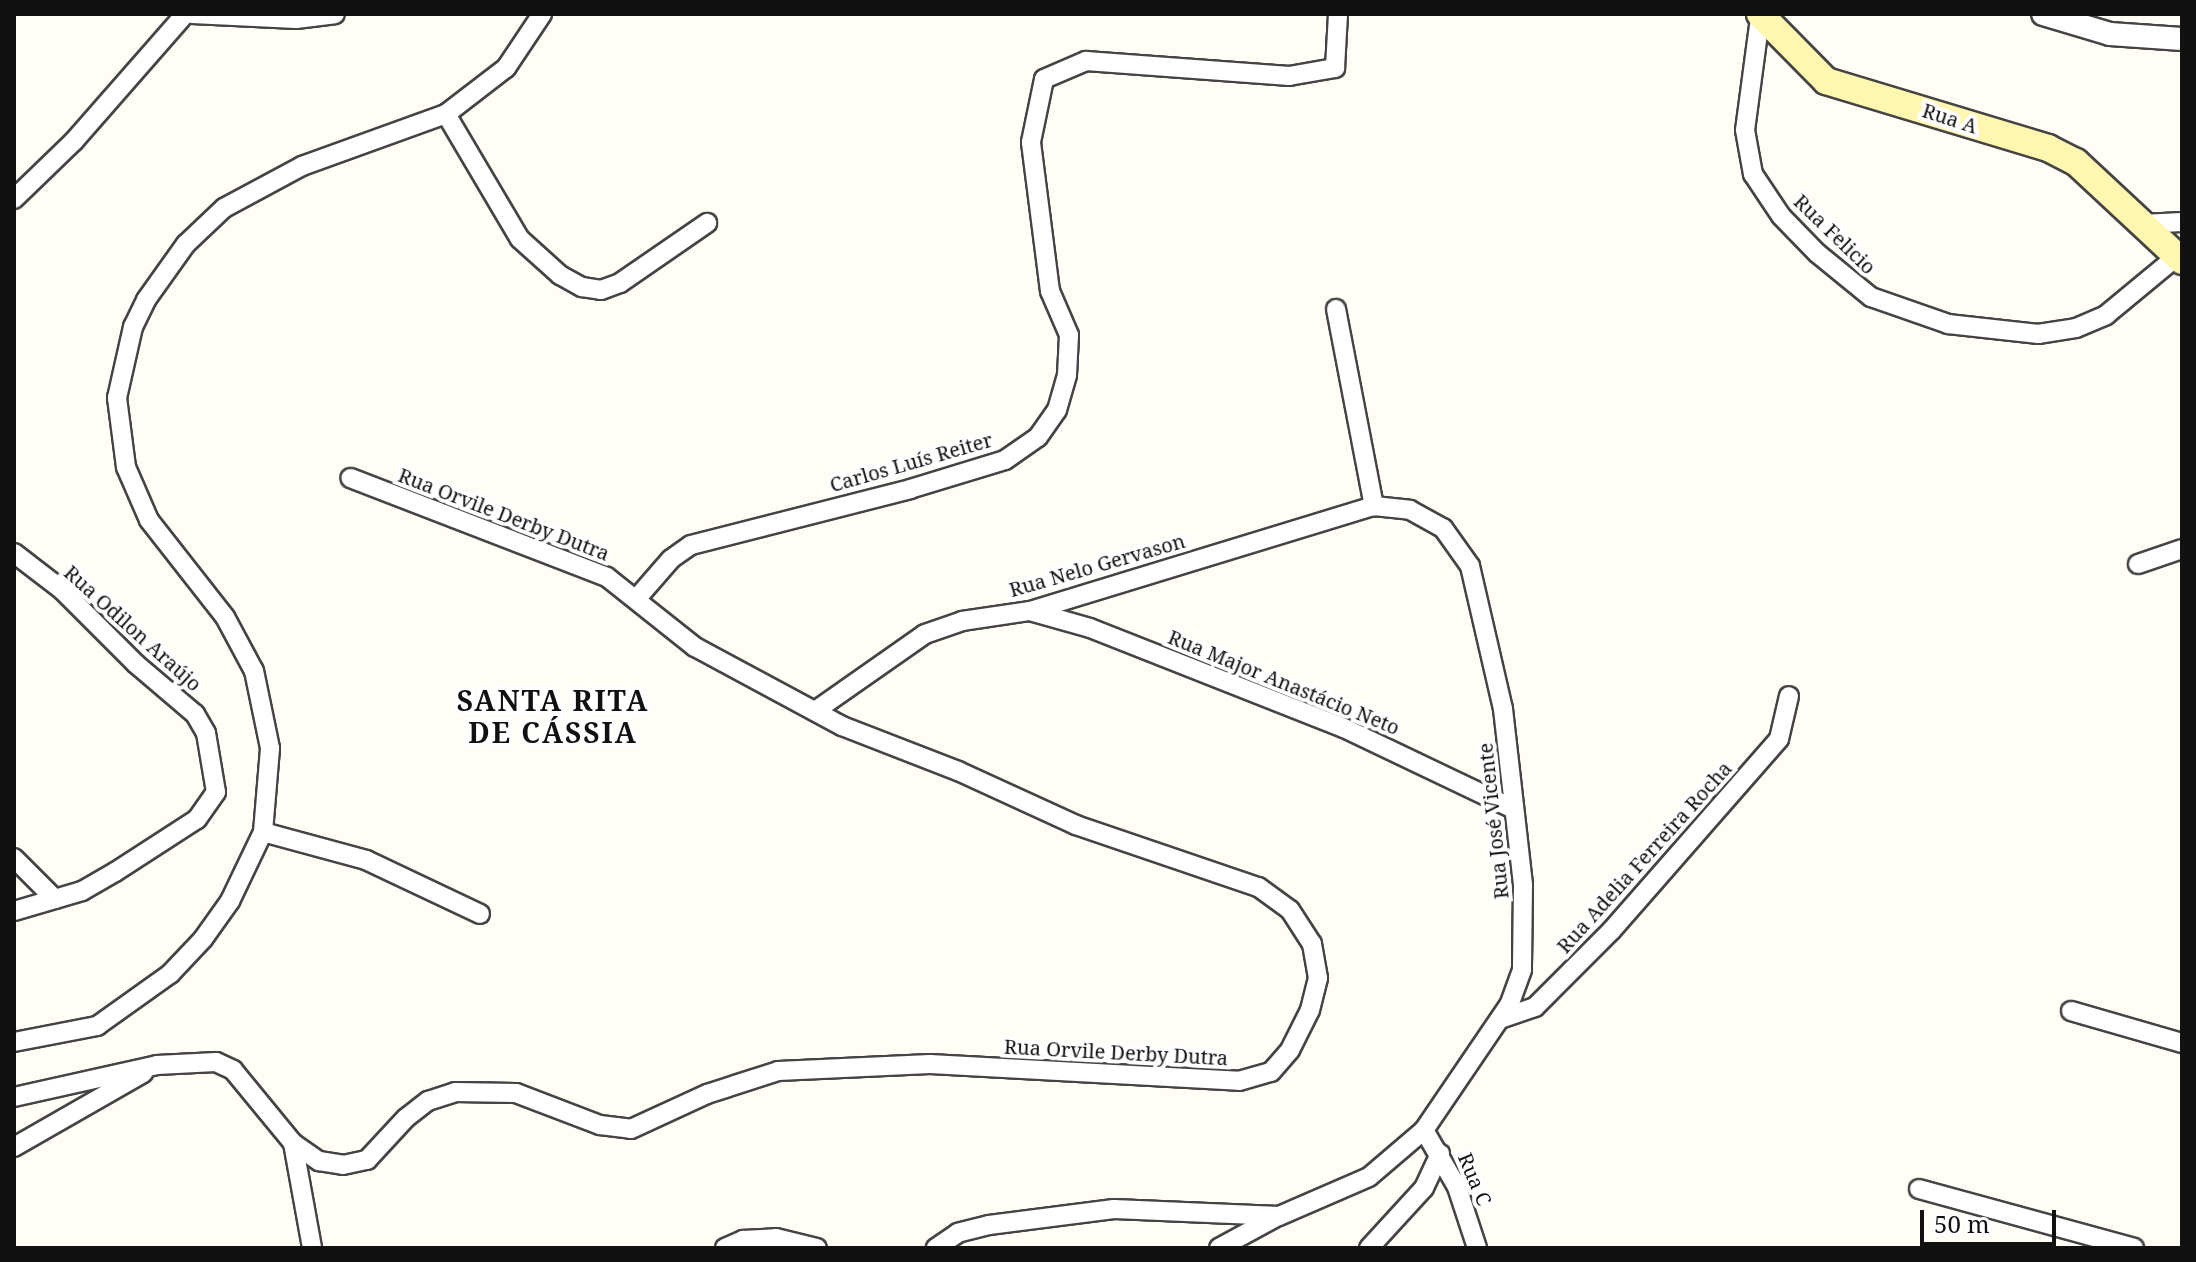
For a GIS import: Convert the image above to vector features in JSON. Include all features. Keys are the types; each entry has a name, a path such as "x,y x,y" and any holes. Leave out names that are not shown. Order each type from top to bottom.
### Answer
{"main road":[{"name":"Rua A","path":"1760,16 1826,81 2048,148 2076,162 2179,259"}],"street":[{"path":"14,199 74,141 185,14"},
{"path":"192,14 296,19 335,14"},
{"path":"14,1042 97,1026 170,974 203,939 230,901 263,832 270,748 254,671 225,617 149,520 126,467 117,398 133,327 186,244 224,208 257,185 446,114 506,68 542,14"},
{"name":"Carlos Luís Reiter","path":"638,597 671,559 691,545 923,485 1005,460 1038,437 1057,410 1064,387 1069,335 1050,291 1031,142 1044,79 1086,61 1289,76 1335,68 1338,14"},
{"path":"2043,14 2110,34 2182,39"},
{"name":"Rua Felicio","path":"1760,16 1745,117 1753,174 1799,234 1871,297 1948,324 2038,334 2076,328 2106,315 2179,259"},
{"path":"446,114 520,239 582,287 601,290 620,283 707,223"},
{"path":"2142,224 2182,222"},
{"path":"1336,309 1374,506"},
{"name":"Rua Orvile Derby Dutra","path":"14,1097 195,1059 233,1070 293,1143 319,1161 343,1165 367,1160 406,1118 428,1101 455,1092 516,1093 600,1125 631,1129 707,1094 778,1071 930,1064 1239,1081 1271,1072 1290,1050 1310,1010 1318,978 1312,944 1290,910 1258,887 1076,825 815,711 695,647 638,597 575,561 350,478"},
{"name":"Rua Nelo Gervason","path":"815,711 925,634 962,621 1030,611 1374,506 1410,510"},
{"name":"Rua José Vicente","path":"1279,1216 1369,1177 1424,1130 1517,989 1526,945 1503,709 1470,566 1443,528 1410,510"},
{"path":"2138,564 2182,549"},
{"name":"Rua Odilon Araújo","path":"14,553 62,590 136,664 195,714 206,733 216,775 211,806 197,819 82,891 14,911"},
{"name":"Rua Major Anastácio Neto","path":"1030,611 1090,628 1344,728 1514,809"},
{"name":"Rua Adelia Ferreira Rocha","path":"1500,1019 1535,1007 1611,931 1779,739 1789,696"},
{"path":"263,832 366,860 480,914"},
{"path":"14,858 55,899"},
{"path":"2071,1011 2182,1043"},
{"name":"Rua Orvile Derby Dutra","path":"14,1147 157,1065"},
{"name":"Rua C","path":"1424,1130 1440,1154 1477,1248"},
{"path":"293,1143 312,1248"},
{"path":"1369,1248 1424,1188 1440,1154"},
{"path":"1919,1189 2134,1248"},
{"path":"936,1248 958,1233 989,1225 1114,1209 1279,1216"},
{"path":"1219,1248 1279,1216"},
{"path":"725,1248 743,1240 776,1238 817,1248"}],"district":[{"name":"SANTA RITA DE CÁSSIA","path":"553,716"}]}
